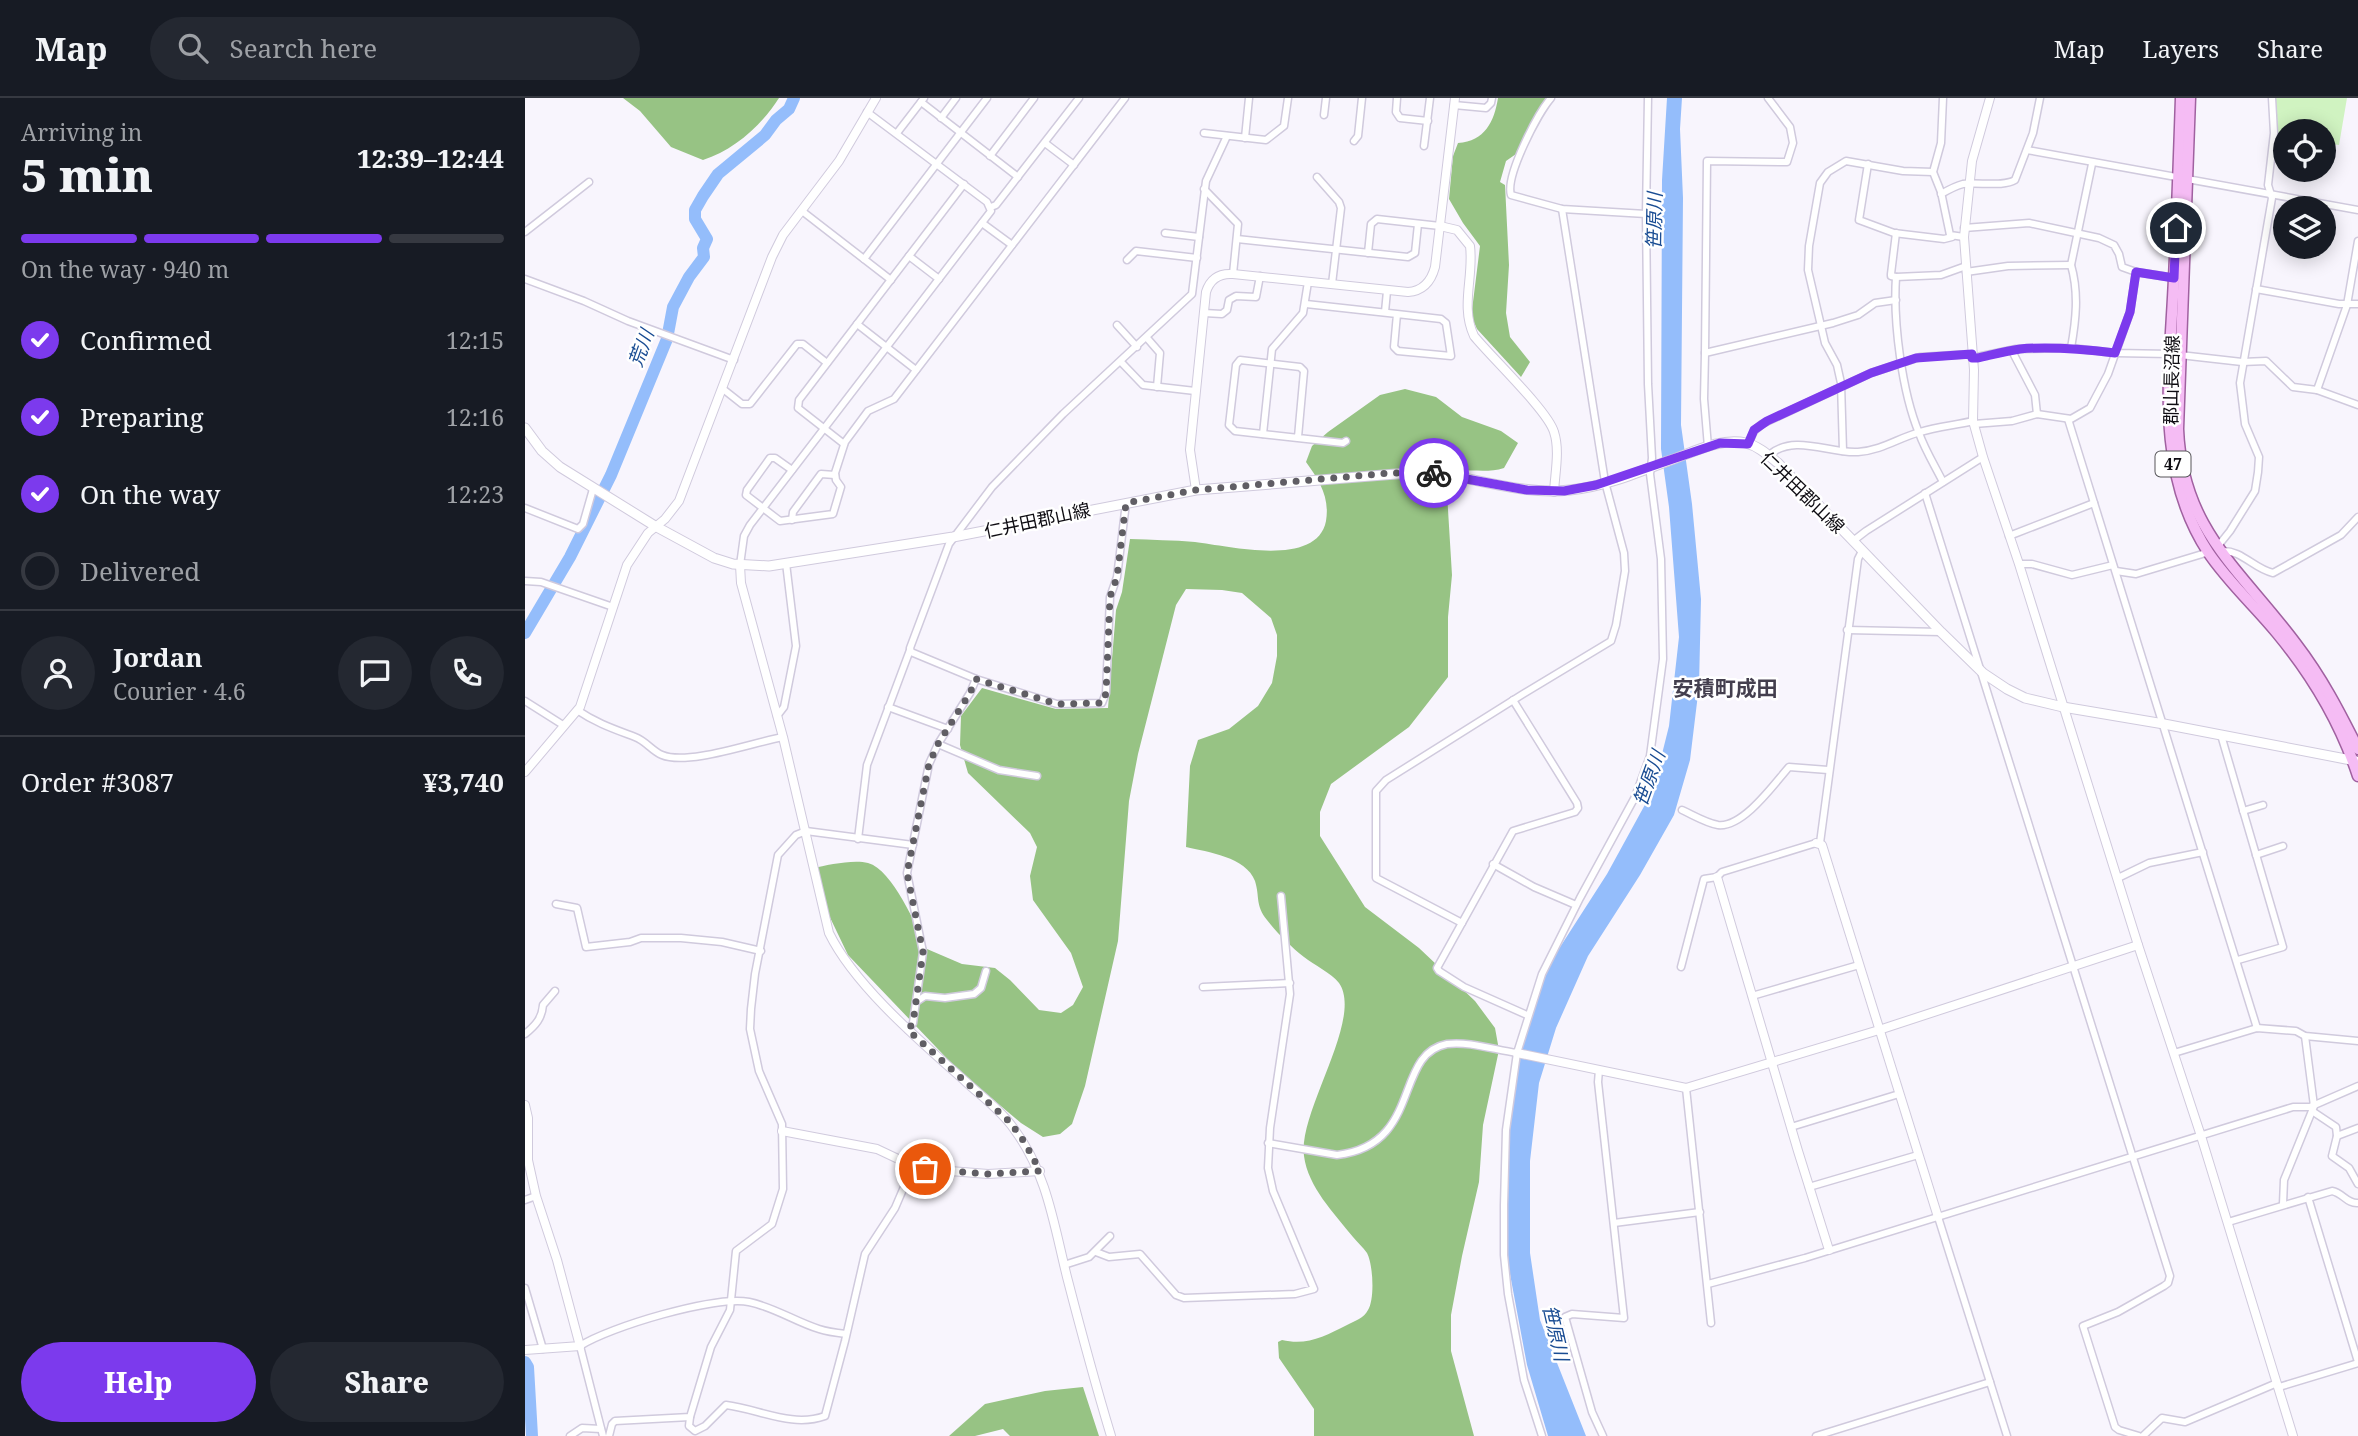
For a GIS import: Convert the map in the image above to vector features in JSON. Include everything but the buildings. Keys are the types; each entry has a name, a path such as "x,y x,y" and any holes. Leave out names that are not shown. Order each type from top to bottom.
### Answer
{"main road":[{"name":"郡山長沼線","path":"2181,98 2182,178 2176,354 2178,429 2182,464 2189,491 2215,551 2298,660 2320,694 2355,761 2358,775"},
{"name":"郡山長沼線","path":"2182,178 2190,98"},
{"name":"仁井田郡山線","path":"525,428 551,460 655,526 714,558 740,565 769,566 953,537 1196,490 1421,472 1527,490 1554,492 1587,488 1706,448 1730,442 1748,444 1769,456 1983,673 2025,698 2355,761"},
{"name":"郡山長沼線","path":"2215,551 2294,641 2318,674 2336,702 2358,749"}],"street":[{"path":"525,772 577,710 584,697 627,565 648,533 673,511 679,502 772,257 783,235 839,161 876,98"},
{"path":"941,118 956,98"},
{"path":"864,258 987,98"},
{"path":"990,156 1034,98"},
{"path":"991,206 996,205 1079,98"},
{"path":"792,470 775,458 768,459 746,493 780,521 833,514 841,487 835,475 844,444 868,411 892,401 1125,98"},
{"path":"1245,138 1249,98"},
{"path":"1204,133 1266,140 1284,127 1288,98"},
{"path":"1324,115 1326,98"},
{"path":"1354,141 1362,98"},
{"path":"1397,98 1396,113 1400,118 1428,121"},
{"path":"1424,146 1430,98"},
{"path":"1196,490 1190,450 1204,313 1210,284 1222,275 1233,274 1412,292 1429,282 1435,267 1454,101 1486,108 1492,98"},
{"path":"1551,98 1521,151 1509,187 1511,195 1562,209 1646,215"},
{"path":"1542,1436 1524,1380 1513,1331 1504,1255 1506,1130 1527,1015 1542,974 1635,797 1650,756 1663,659 1661,559 1653,467 1646,215 1649,98"},
{"path":"1706,448 1704,399 1707,161 1787,162 1793,143 1790,127 1768,98"},
{"path":"1943,98 1941,143 1933,172 1952,237"},
{"path":"1990,98 1977,140 1964,232 1974,423 2294,1436"},
{"path":"1941,194 1959,185 2009,184 2017,176 2027,150 2040,98"},
{"path":"2215,551 2255,491 2258,472 2259,457 2245,424 2240,383 2271,194 2268,185 2274,133 2272,98"},
{"path":"897,133 922,100 1017,177"},
{"path":"867,112 991,206"},
{"path":"858,839 867,765 953,537 1015,461 1191,297 1204,190 1227,136"},
{"path":"1045,143 1074,165"},
{"path":"2027,150 2358,210"},
{"path":"1843,451 1842,387 1838,369 1825,343 1808,261 1820,183 1828,172 1842,162 1903,171 1933,172"},
{"path":"2071,348 2076,322 2075,280 2071,265 2092,163"},
{"path":"1868,164 1859,220 1896,233 1944,239 1964,232 2024,223 2077,233 2114,245 2122,267 2179,279"},
{"path":"1317,177 1342,208 1332,284"},
{"path":"525,232 589,182"},
{"path":"844,444 798,408 799,400 964,184"},
{"path":"1204,190 1238,222 1233,274"},
{"path":"991,206 989,214 745,534 740,565 741,583 783,737 829,933 838,950 908,1030 1010,1122 1025,1143 1040,1171 1090,1370 1111,1436"},
{"path":"1462,923 1378,880 1375,863 1376,791 1386,780 1613,639 1625,566 1622,544 1605,482 1562,209"},
{"path":"802,211 891,280"},
{"path":"1368,253 1371,224 1377,219 1457,230 1471,246 1468,322 1474,336 1543,413 1554,430 1554,492"},
{"path":"982,223 1012,245"},
{"path":"1237,239 1408,257 1414,254 1418,224"},
{"path":"1165,233 1199,237"},
{"path":"1896,233 1891,276 1896,277 1941,275 1966,269 2008,266 2071,265"},
{"path":"2317,390 2347,305 2358,242"},
{"path":"1127,260 1136,251 1197,258"},
{"path":"909,256 939,279"},
{"path":"1769,456 1777,449 1800,445 1859,452 1890,445 1918,433 1974,423 2012,421 2037,414 2068,419 2089,408 2105,380 2130,312 2136,272"},
{"path":"1204,313 1222,314 1234,296 1256,297 1260,276"},
{"path":"1896,277 1897,327 1918,433 1943,482"},
{"path":"525,279 734,360"},
{"path":"1263,434 1273,348 1303,313 1308,282"},
{"path":"2256,289 2347,305 2358,304"},
{"path":"1385,312 1387,290"},
{"path":"1705,353 1856,316 1875,303 1896,300"},
{"path":"1306,304 1385,312 1441,319 1446,323 1451,356 1398,351 1394,347 1397,314"},
{"path":"857,324 916,370"},
{"path":"1117,325 1137,347"},
{"path":"1147,338 1160,353 1157,387"},
{"path":"723,389 742,404 750,404 797,344 803,344 827,363"},
{"path":"1748,444 1754,430 1762,424 1871,373 1920,357 1972,356 2020,349 2071,348 2115,353 2176,354 2242,362 2266,361 2293,387 2317,390 2358,405"},
{"path":"2012,351 2035,395 2037,414"},
{"path":"1298,437 1305,372 1300,367 1240,360 1236,365 1229,425 1235,431 1263,434 1298,437 1346,441"},
{"path":"1121,362 1142,384 1195,391"},
{"path":"2068,419 2257,1028"},
{"path":"1853,541 1983,457"},
{"path":"792,520 793,512 821,474 835,475"},
{"path":"525,508 578,529 583,524 593,489"},
{"path":"1925,493 2170,1276 2169,1281 2118,1312 2083,1328 2115,1428 2141,1436 2162,1418 2185,1422 2278,1385 2358,1362 2308,1198"},
{"path":"910,650 976,679 1057,704 1103,703 1106,693 1110,597 1117,577 1126,503"},
{"path":"2009,536 2094,503"},
{"path":"2019,564 2032,564 2071,575 2115,568 2136,574 2215,551 2235,553 2266,571 2273,572 2341,535 2358,517"},
{"path":"1862,551 1858,559 1847,630 1818,843 2007,1436"},
{"path":"777,716 784,707 796,646 786,564"},
{"path":"525,581 541,582 613,607"},
{"path":"1847,630 1941,632"},
{"path":"908,1030 913,1023 923,952 908,878 926,773 938,744 976,679"},
{"path":"1513,700 1578,808 1575,812 1513,831 1438,970 1464,987 1527,1015"},
{"path":"525,701 563,725"},
{"path":"888,707 948,729"},
{"path":"577,710 596,723 640,739 659,754 669,757 715,754 783,737"},
{"path":"2221,735 2283,947 2238,960"},
{"path":"938,744 999,770 1037,776"},
{"path":"1682,810 1714,824 1725,825 1754,808 1789,767 1828,770"},
{"path":"2243,811 2263,805"},
{"path":"913,845 806,831 796,835 778,855 755,974 750,1029 759,1071 780,1116 784,1177 779,1205 770,1227 736,1251 733,1300 711,1347 690,1417 689,1426 693,1433 702,1429 726,1405 782,1419 825,1416 865,1254 895,1209 913,1166"},
{"path":"1681,968 1703,881 1717,877 1722,872 1818,843"},
{"path":"2256,855 2283,846"},
{"path":"2118,878 2148,863 2203,852"},
{"path":"1493,864 1534,887 1576,905"},
{"path":"1717,877 1829,1250"},
{"path":"1096,1252 1109,1257 1140,1254 1176,1295 1184,1298 1295,1294 1314,1289 1269,1181 1268,1143 1290,984 1281,896"},
{"path":"556,904 577,908 586,947 630,942 641,938 681,938 722,942 761,951"},
{"path":"1268,1143 1337,1155 1348,1154 1373,1143 1388,1132 1400,1113 1416,1070 1426,1056 1445,1045 1459,1043 1686,1088 1879,1030 2138,945"},
{"path":"1752,996 1859,965"},
{"path":"916,1002 925,996 945,998 974,994 981,988 986,971"},
{"path":"1203,987 1290,984"},
{"path":"525,1034 538,1022 543,1013 543,1004 555,991"},
{"path":"2174,1053 2257,1028 2298,1031 2305,1036 2358,1041"},
{"path":"2283,1204 2284,1180 2313,1108 2305,1036"},
{"path":"1599,1070 1598,1082 1624,1318 1572,1314 1565,1317 1592,1412 1603,1436"},
{"path":"1708,1284 1829,1250 2293,1107 2313,1108 2358,1086"},
{"path":"1686,1088 1711,1323"},
{"path":"1791,1127 1899,1094"},
{"path":"525,1105 529,1160 536,1196 557,1260 602,1433 582,1428 570,1436"},
{"path":"2313,1108 2333,1123 2337,1136 2332,1156 2349,1168 2358,1184"},
{"path":"2337,1136 2358,1128"},
{"path":"782,1130 877,1149 913,1166 942,1171 988,1174 1040,1171"},
{"path":"1809,1187 1918,1155"},
{"path":"2228,1222 2283,1204 2336,1192 2349,1202 2358,1203"},
{"path":"525,1200 536,1196"},
{"path":"1614,1223 1700,1212"},
{"path":"1064,1265 1086,1259 1110,1236"},
{"path":"525,1288 543,1349"},
{"path":"525,1350 580,1346 622,1326 733,1300 759,1304 818,1329 846,1334"},
{"path":"1817,1436 1990,1382"},
{"path":"609,1436 615,1421 690,1417"}],"green space":[{"path":"623,98 779,98 746,136 703,160 671,147 640,111"},
{"path":"1498,98 1547,98 1516,154 1506,161 1500,182 1505,185 1509,265 1506,313 1510,337 1530,362 1521,377 1477,329 1473,320 1480,246 1449,199 1453,156 1458,143 1475,138 1487,129"},
{"path":"2273,98 2347,98 2339,145 2336,145 2336,119 2273,119"},
{"path":"1405,389 1436,397 1462,417 1501,431 1518,443 1504,468 1458,472 1446,477 1452,575 1448,617 1448,677 1409,727 1331,784 1320,812 1320,836 1365,907 1419,948 1475,1001 1495,1028 1499,1050 1483,1125 1479,1182 1451,1315 1451,1351 1474,1436 1314,1436 1314,1409 1279,1358 1278,1342 1316,1339 1356,1321 1368,1310 1372,1290 1371,1265 1367,1253 1316,1189 1304,1156 1310,1115 1337,1042 1343,1019 1344,999 1336,979 1294,949 1263,915 1255,881 1244,866 1225,857 1186,847 1190,766 1198,740 1229,729 1258,706 1272,683 1277,656 1277,635 1271,618 1242,593 1222,590 1186,589 1176,605 1138,754 1129,801 1118,941 1085,1086 1072,1124 1060,1134 1043,1137 1021,1123 957,1069 848,955 813,882 813,868 841,863 868,863 886,876 895,887 927,949 962,964 995,968 1039,1010 1061,1013 1073,1005 1083,987 1071,953 1033,900 1030,876 1037,847 1030,833 968,773 960,745 961,716 982,688 1056,709 1108,708 1116,610 1122,592 1130,539 1195,542 1270,551 1307,545 1319,536 1327,512 1322,489 1306,462 1312,446 1380,395"},
{"path":"1083,1387 1099,1436 1010,1436 1003,1429 975,1436 949,1436 985,1404 1045,1391"}],"water":[{"path":"1667,98 1682,98 1681,425 1701,599 1699,686 1690,760 1674,815 1640,875 1588,956 1556,1028 1539,1083 1530,1161 1530,1253 1540,1320 1586,1436 1548,1436 1527,1365 1507,1258 1504,1180 1511,1081 1529,1016 1553,958 1607,874 1653,790 1669,726 1679,637 1669,507 1661,449 1662,180"}],"waterway":[{"name":"荒川","path":"525,633 570,557 611,475 667,339 673,307 689,277 704,257 703,248 707,239 695,219 695,210 718,174 765,135 789,109 794,98"},
{"name":"荒川","path":"525,1362 528,1367 532,1436"}],"way so far":[{"path":"925,1169 988,1174 1040,1171 1010,1122 908,1030 913,1023 923,952 907,873 926,773 938,744 976,679 1057,704 1103,703 1106,693 1110,597 1117,577 1126,503 1196,490 1391,473 1434,473"}],"district":[{"name":"安積町成田","path":"1725,688"}],"route":[{"path":"1434,473 1527,490 1554,492 1587,488 1720,443 1748,444 1754,430 1767,421 1871,373 1916,358 1972,354 1972,358 1977,358 2016,349 2045,348 2115,353 2133,303 2136,272 2174,278 2176,228"}],"water label":[{"name":"笹原川","path":"1654,221"},
{"name":"笹原川","path":"1649,778"},
{"name":"笹原川","path":"1556,1333"}]}
